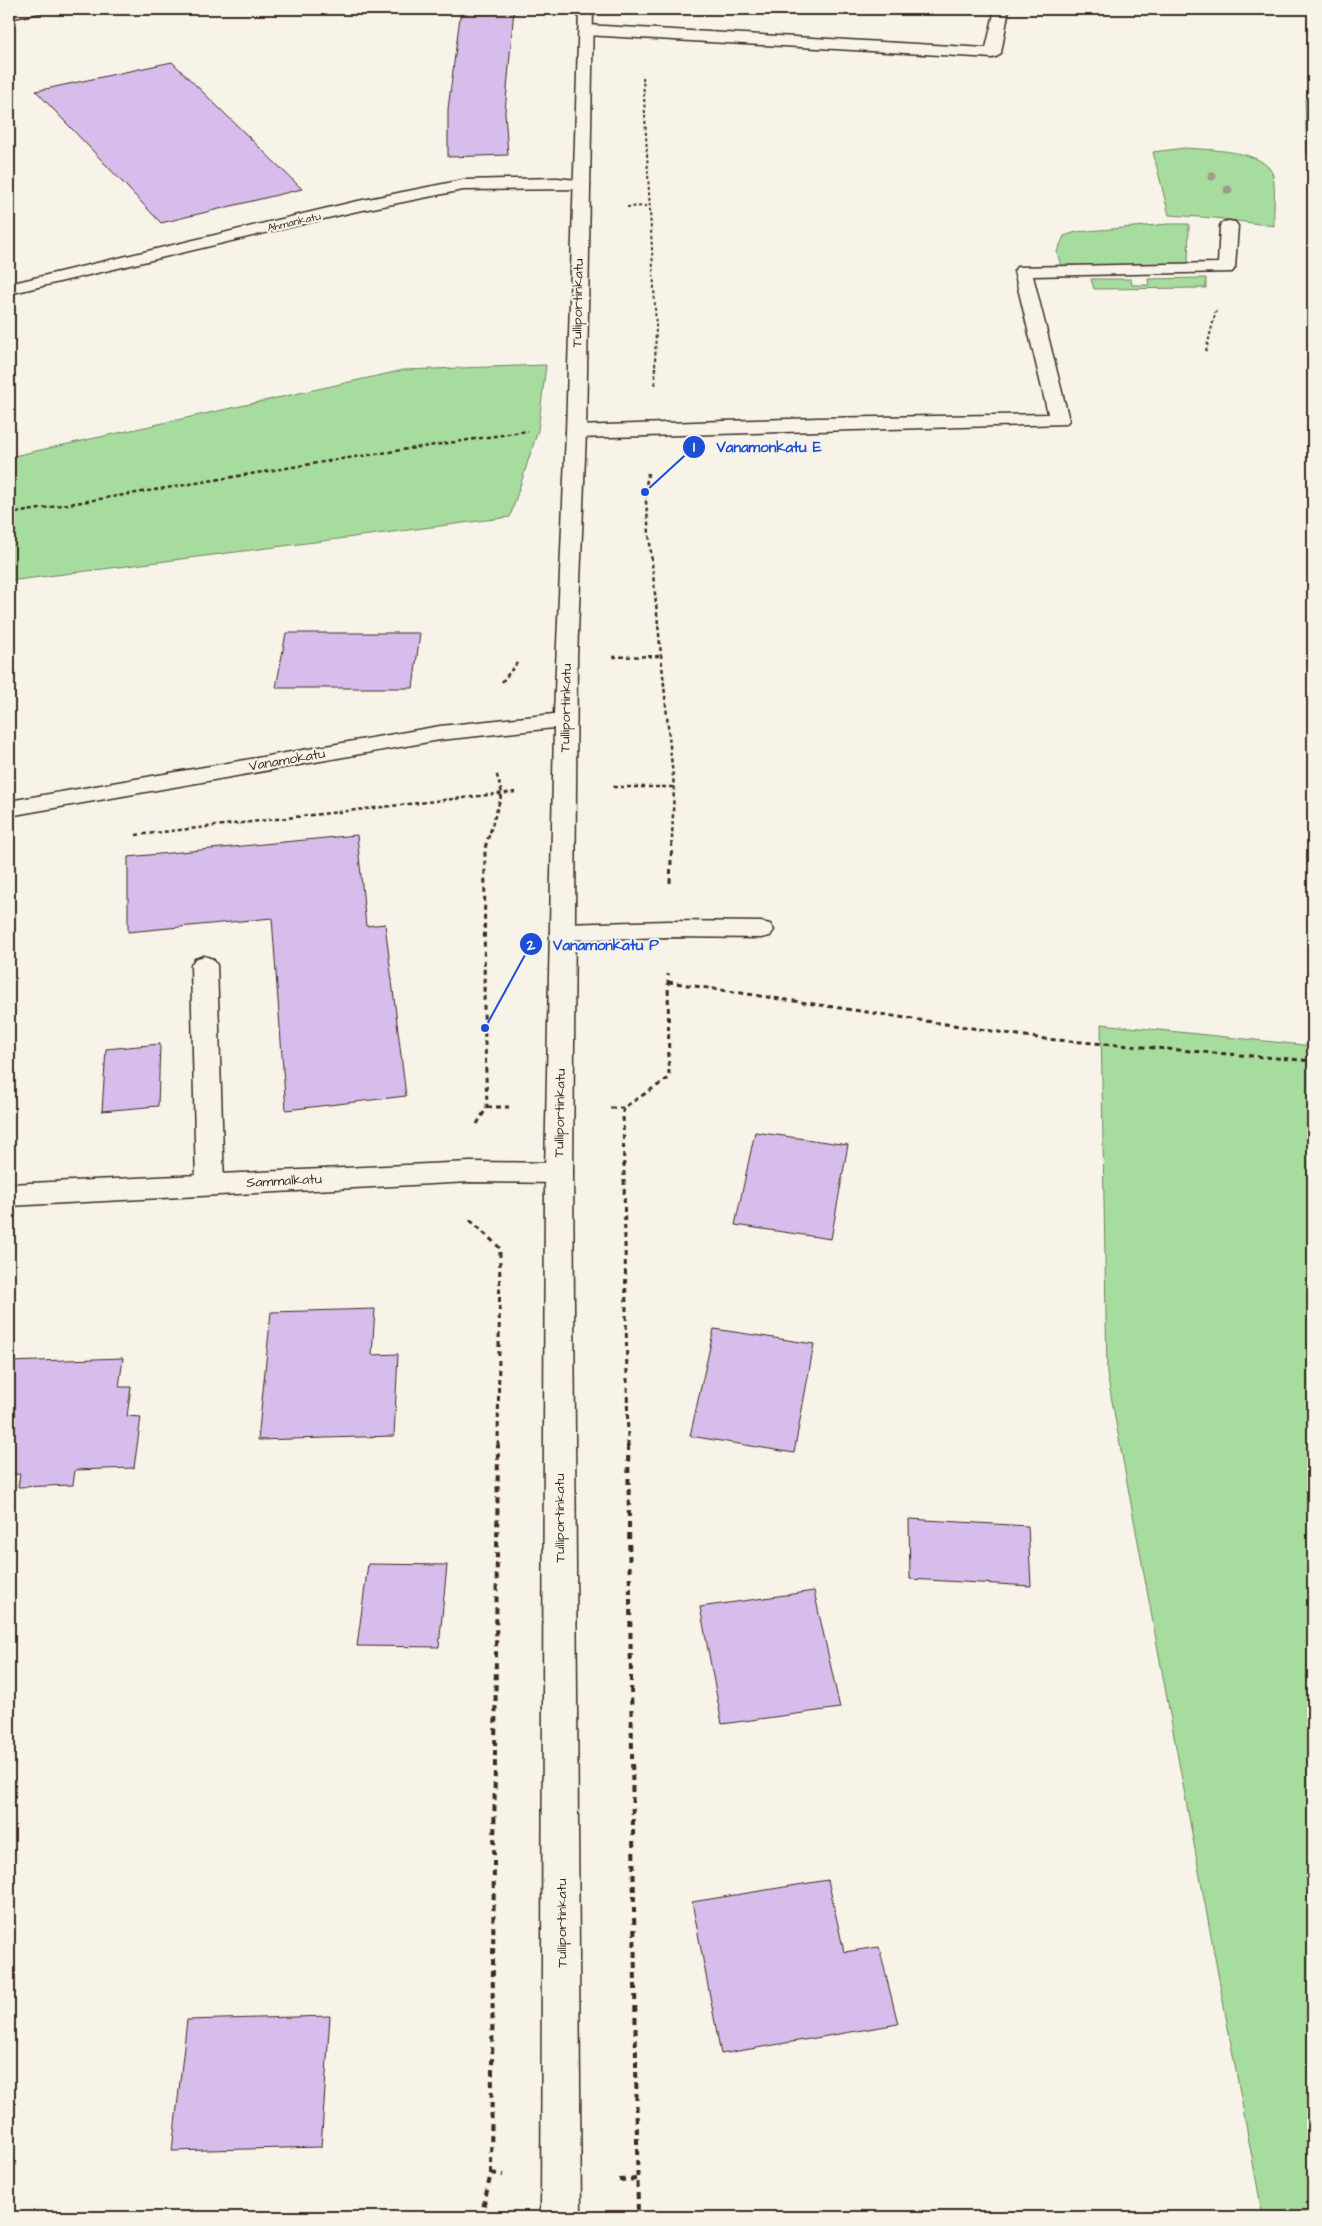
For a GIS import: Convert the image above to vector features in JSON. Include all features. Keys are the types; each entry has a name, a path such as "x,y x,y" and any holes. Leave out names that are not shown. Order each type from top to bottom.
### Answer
{"street":[{"path":"9,15 39,9"},
{"path":"586,20 642,32 993,53 1002,9"},
{"name":"Tulliportinkatu","path":"561,2217 559,1173 566,658 576,432 586,20"},
{"name":"Ahmankatu","path":"9,289 353,207 463,185 557,183 582,185"},
{"path":"576,432 828,424 1059,420 1023,271 1226,268 1229,226"},
{"name":"Vanamokatu","path":"9,808 440,733 566,720"},
{"path":"563,932 668,929 761,930"},
{"path":"204,965 210,1185"},
{"name":"Sammalkatu","path":"9,1195 470,1172 559,1173"}],"path":[{"path":"638,2217 623,1108 669,1078 668,929 674,787 645,492 655,430 656,326 642,32"},
{"path":"9,514 326,461 528,431"},
{"path":"472,1132 487,1106 484,1009 485,848 502,793 496,774"},
{"path":"127,836 565,786 674,787"},
{"path":"668,982 1044,1039 1313,1061"},
{"path":"468,1218 500,1248 491,2174 481,2217"}],"green space":[{"path":"1313,98 1313,156 1307,154 1305,99"},
{"path":"1185,148 1235,153 1260,161 1268,167 1274,182 1274,226 1215,218 1169,215 1153,152"},
{"path":"1189,224 1188,264 1061,266 1057,252 1064,236 1076,232"},
{"path":"1206,278 1206,288 1094,289 1091,279 1131,279 1132,285 1149,285 1148,279"},
{"path":"546,365 538,430 510,517 9,581 9,457 404,370"},
{"path":"1101,1024 1313,1046 1313,2217 1263,2217 1107,1374"}],"building":[{"path":"461,9 514,9 505,112 508,155 448,157 448,109"},
{"path":"172,62 302,189 161,223 36,91"},
{"path":"286,633 420,633 413,688 276,688"},
{"path":"357,835 366,926 385,924 406,1096 286,1110 272,918 128,932 128,857"},
{"path":"160,1044 158,1106 102,1111 106,1049"},
{"path":"755,1132 848,1145 831,1239 735,1225"},
{"path":"375,1309 372,1355 398,1354 394,1436 258,1440 271,1312"},
{"path":"714,1329 814,1344 794,1453 690,1436"},
{"path":"123,1358 119,1387 131,1387 127,1416 141,1417 134,1468 75,1470 73,1485 18,1487 20,1474 9,1475 9,1362"},
{"path":"909,1519 1028,1526 1031,1586 910,1579"},
{"path":"368,1564 447,1565 439,1647 357,1646"},
{"path":"814,1591 840,1708 722,1724 700,1607"},
{"path":"828,1880 844,1952 879,1947 898,2024 721,2054 692,1902"},
{"path":"330,2016 321,2147 172,2151 187,2020"}],"place":[{"name":"Vanamonkatu E","path":"645,492"},
{"name":"Vanamonkatu P","path":"485,1028"}]}
